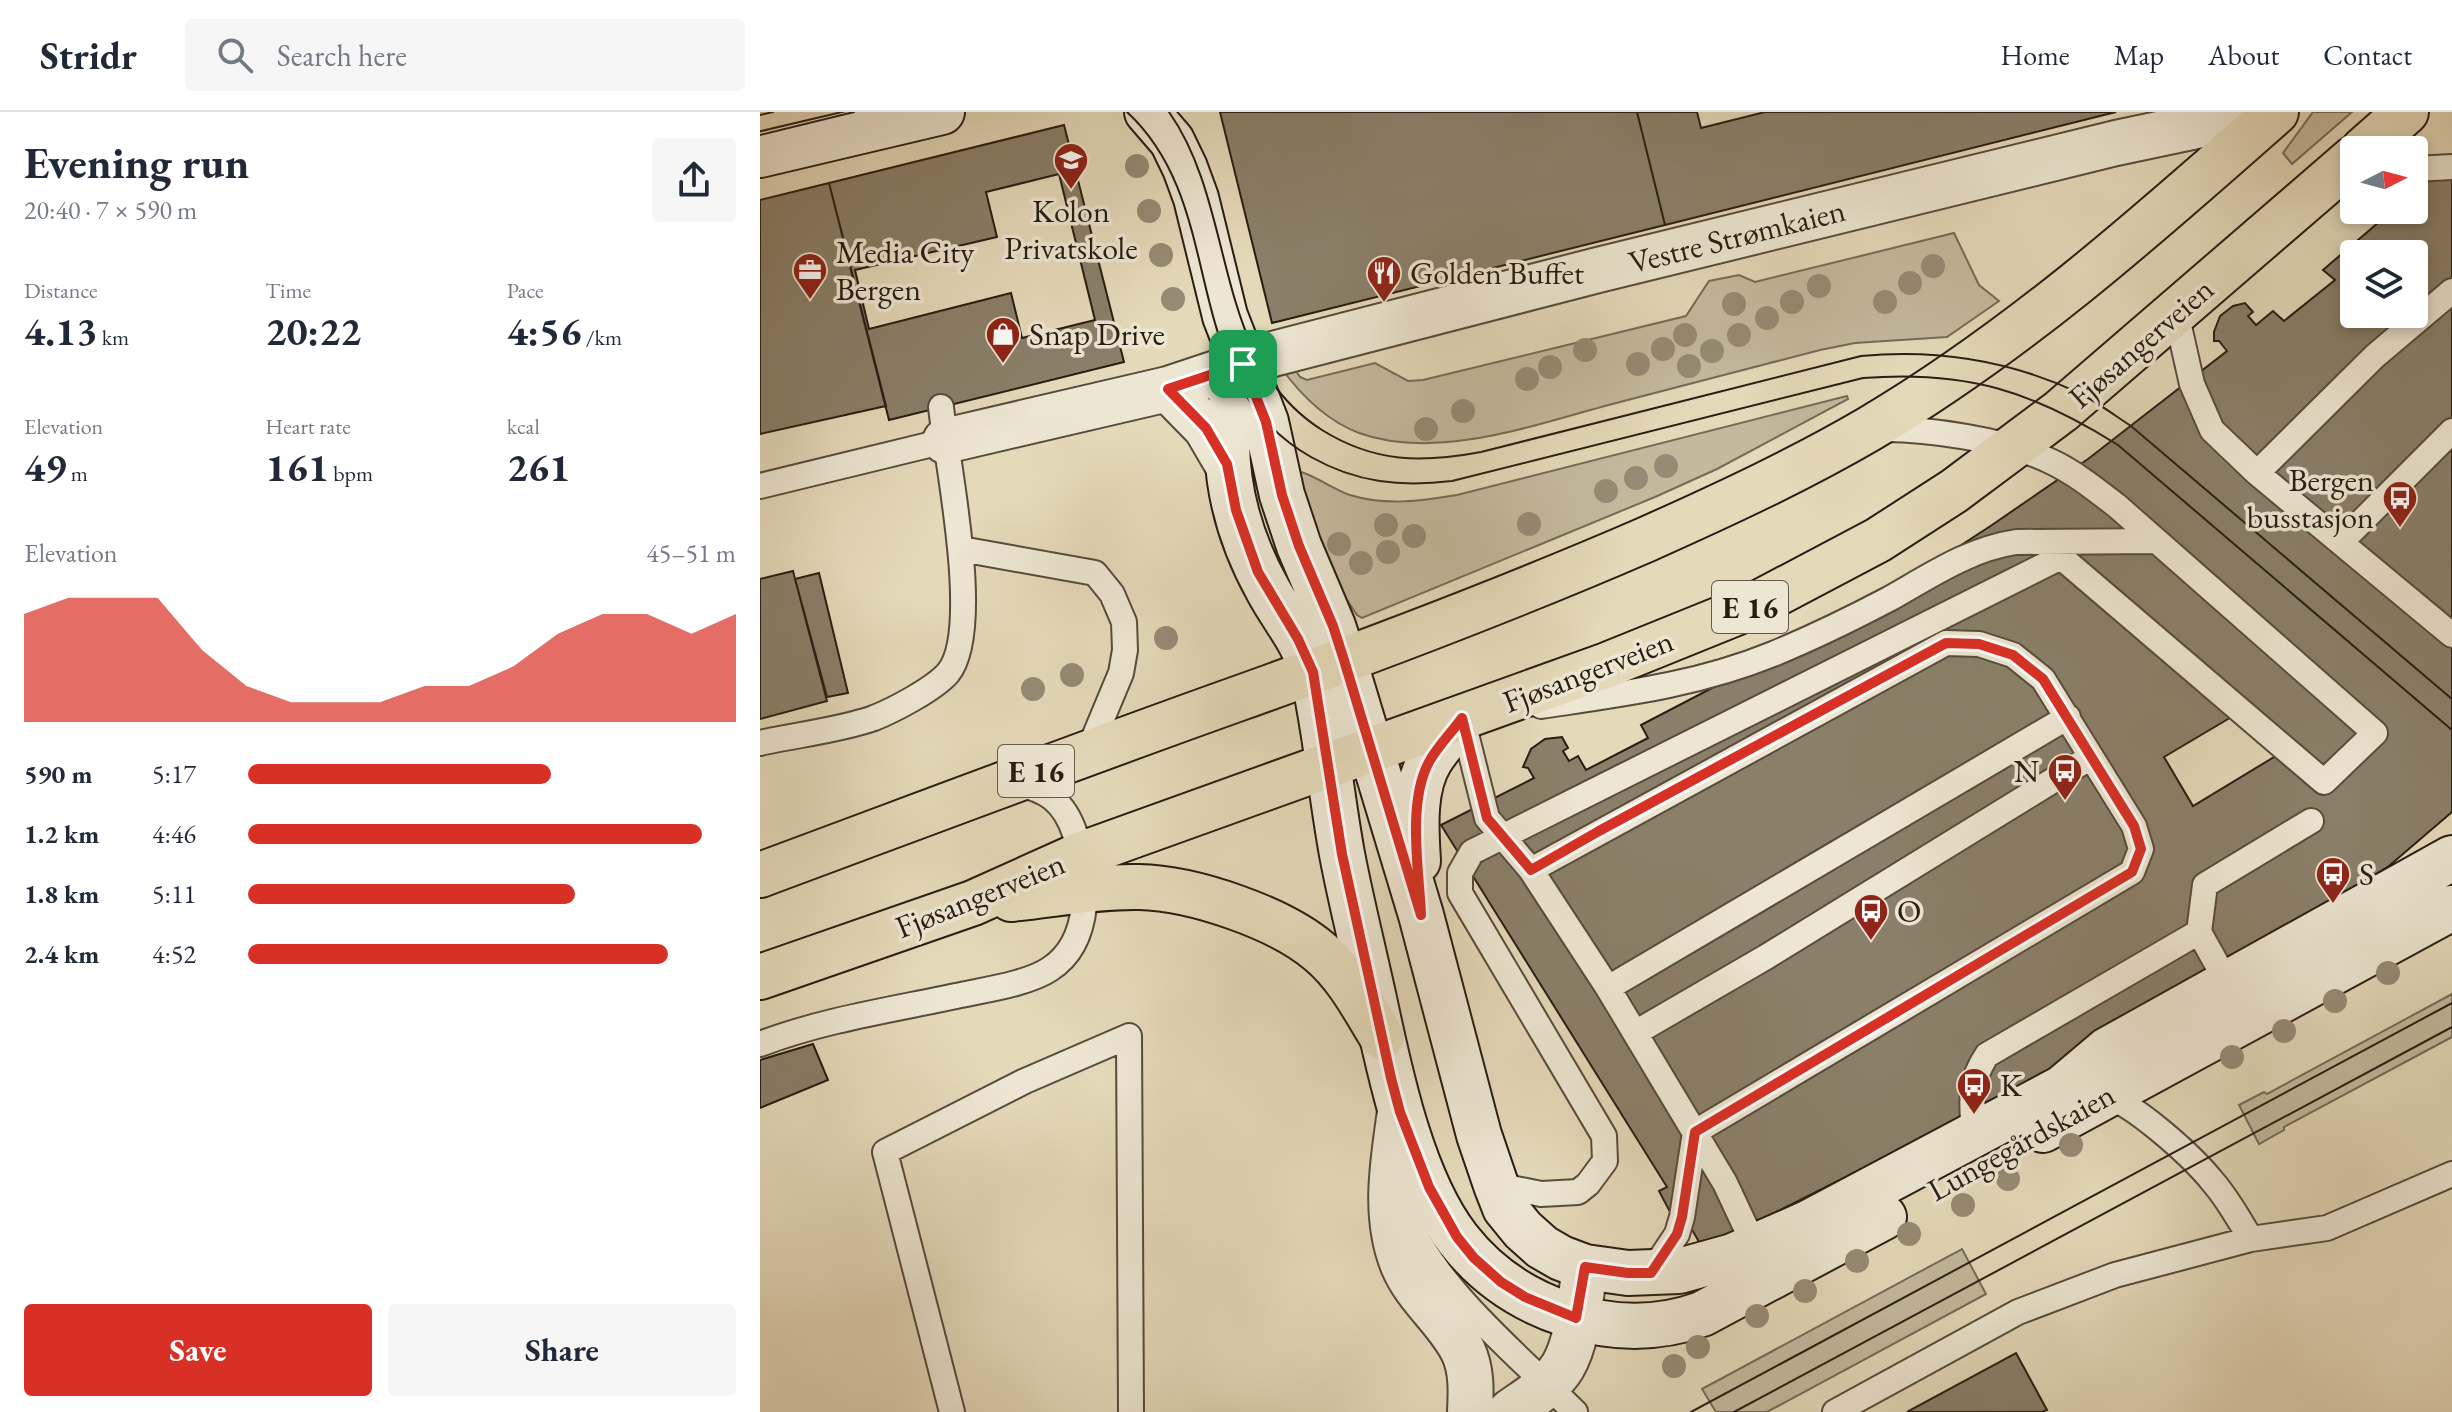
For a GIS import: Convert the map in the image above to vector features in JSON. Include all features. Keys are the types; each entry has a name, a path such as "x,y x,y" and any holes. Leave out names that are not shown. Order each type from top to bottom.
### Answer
{"highway":[{"name":"E 16","path":"760,875 1003,783 1328,666 1630,547 1743,496 1869,429 1950,378 2028,322 2195,186 2276,112"},
{"name":"Fjøsangerveien","path":"2381,136 2406,112"},
{"name":"Fjøsangerveien","path":"760,977 973,903 1083,873 1329,767 1669,641 1753,606 1822,572 1954,491 2014,448 2340,173"},
{"name":"E 16","path":"1083,873 1221,902 1260,917 1322,953 1350,984 1382,1037"}],"main road":[{"path":"760,155 942,112"},
{"path":"1147,112 1172,141 1196,198 1225,316 1266,422 1282,495 1299,546 1333,626 1328,666"},
{"name":"Vestre Strømkaien","path":"943,424 1168,389 1317,341 2116,143 2263,112"},
{"path":"1243,364 1236,380 1226,426 1227,464 1236,510 1258,572 1298,639 1328,666"},
{"path":"1168,389 1206,428 1227,464"},
{"name":"Lungegårdskaien","path":"1328,666 1370,752 1421,915 1479,1135 1505,1208 1542,1247 1585,1267 1651,1273 1700,1266 1758,1265 2106,1095 2237,1000 2452,858"},
{"name":"Lungegårdskaien","path":"1328,666 1329,767 1342,854 1400,1112 1443,1214 1474,1258 1501,1282 1525,1297 1576,1318 1623,1326 1672,1323 1702,1314 1808,1223 2062,1088 2107,1050 2237,1000 2452,908"},
{"path":"1421,915 1417,837 1419,788 1429,762 1462,718"},
{"name":"Lungegårdskaien","path":"1400,1112 1392,1182 1391,1213 1395,1240 1403,1266 1463,1351 1470,1381 1470,1412"},
{"path":"1510,1412 1561,1399 1562,1367 1571,1346 1585,1267"}],"lane":[{"path":"2428,168 2452,167"},
{"path":"2257,473 2375,356 2452,291"},
{"path":"2176,313 2192,384 2212,430 2257,473 2452,635"},
{"path":"760,743 875,717 926,690 948,673 960,649 963,616 961,549 943,424"},
{"name":"Vestre Strømkaien","path":"760,486 943,424"},
{"path":"1496,1185 1541,1194 1578,1192 1605,1161 1604,1136 1460,893 1460,873 1472,852 2061,557 2324,782 2375,733 2117,506 2074,473 2047,459 2014,448 1941,433 1869,429"},
{"path":"2341,542 2452,431"},
{"path":"1758,1265 1725,1183 1608,988 1531,870 1487,818 1462,718 1687,683 1727,671 1774,654 1852,617 1972,553 1997,545 2016,542 2155,541"},
{"path":"961,549 1095,573 1112,594 1124,622 1125,650 1121,673 1088,752"},
{"path":"1531,870 1946,643 1979,644 2013,655 2043,679 2068,717 2134,826 2141,849 2132,872 1695,1132"},
{"path":"1608,988 2068,717"},
{"path":"1635,1033 1766,957 2091,757"},
{"path":"760,1044 835,1021 1004,986 1050,969 1072,948 1082,920 1083,873 1070,818 1053,798 1033,786 1003,783"},
{"path":"2237,1000 2199,932 2205,885 2311,821"},
{"path":"1974,1135 1972,1097 1975,1072 1987,1055 2199,932"},
{"path":"952,1412 885,1152 1025,1081 1129,1036 1131,1412"},
{"path":"2062,1088 2106,1095 2129,1107 2212,1180 2251,1239"},
{"path":"1651,1273 1677,1234 1695,1132"},
{"path":"1835,1412 2018,1312 2115,1275 2251,1239 2327,1228 2452,1174"},
{"path":"1392,1182 1409,1222 1428,1256 1449,1284 1561,1399"}],"shaded area":[{"path":"2313,112 2352,112 2292,164 2283,153"},
{"path":"1954,233 1979,285 1999,301 1947,337 1855,343 1820,350 1490,436 1423,443 1390,441 1359,433 1336,422 1316,406 1281,368 1292,365 1300,377 1307,380 1375,363 1408,381 1423,380 1686,316 1709,281 1739,275 1755,282"},
{"path":"1847,396 1848,399 1717,469 1362,618 1330,575 1292,471 1363,498 1390,501 1430,499 1457,495"},
{"path":"2452,994 2452,1037 2284,1127 2284,1130 2259,1144 2239,1105 2264,1092 2267,1094"},
{"path":"1962,1249 1986,1294 1767,1412 1716,1412 1702,1389"}],"building":[{"path":"1220,112 1637,112 1665,225 1272,323"},
{"path":"1637,112 1697,112 1701,128 1765,112 2116,112 1665,225"},
{"path":"1064,125 1124,362 889,420 829,183","holes":["1059,174 1095,320 1022,338 1011,293 869,329 855,270 997,237 986,192"]},
{"path":"2452,159 2452,812 2389,866 2052,1073 1703,1249 1678,1205 1669,1210 1659,1191 1667,1187 1441,825 1534,778 1528,768 1523,767 1531,749 1545,739 1562,737 1568,748 1563,751 1569,761 1578,756 1586,770 1648,738 1641,725 1789,648 1926,568 1992,525 2088,459 2227,351 2219,341 2214,341 2214,332 2220,316 2233,306 2245,303 2253,312 2248,316 2256,325 2273,311 2284,321 2335,280 2323,270 2340,255 2340,328 2428,328 2428,240 2358,240 2377,224 2428,224 2428,180"},
{"name":"Media City Bergen","path":"829,183 886,406 760,434 760,200"},
{"path":"793,571 827,701 760,719 760,579"},
{"path":"819,573 848,693 827,697 795,579"},
{"path":"2250,706 2279,754 2193,806 2164,757"},
{"path":"813,1044 828,1080 760,1108 760,1060"},
{"path":"2016,1353 2047,1410 1907,1412"}],"tram line":[{"path":"760,115 773,112"},
{"path":"760,135 854,112"},
{"path":"1127,112 1159,151 1181,196 1220,339 1239,383 1268,423 1311,457 1328,466 1380,481 1452,481 1863,378 1934,378 1997,388 2056,411 2118,445 2452,730"},
{"path":"1169,112 1191,151 1243,324 1261,365 1286,400 1322,430 1342,441 1399,458 1459,456 1861,356 1917,354 1999,365 2079,393 2131,426 2452,699"},
{"path":"1691,1412 2452,1003"},
{"path":"1734,1412 2452,1027"}],"place":[{"name":"Kolon Privatskole","path":"1071,191"},
{"name":"Media City Bergen","path":"810,301"},
{"name":"Golden Buffet","path":"1384,304"},
{"name":"Snap Drive","path":"1003,365"},
{"name":"Bergen busstasjon","path":"2400,529"},
{"name":"N","path":"2065,802"},
{"name":"S","path":"2333,905"},
{"name":"O","path":"1871,942"},
{"name":"K","path":"1974,1116"}],"route":[{"path":"1243,364 1266,422 1282,495 1299,546 1344,660 1421,915 1417,837 1419,788 1429,762 1462,718 1487,818 1531,870 1946,643 1979,644 2013,655 2043,679 2134,826 2141,849 2132,872 1695,1132 1677,1234 1651,1273 1585,1267 1576,1318 1525,1297 1501,1282 1474,1258 1457,1237 1429,1187 1400,1112 1382,1037 1342,854 1313,672 1298,639 1258,572 1236,510 1227,464 1206,428 1168,389 1243,364"}]}
